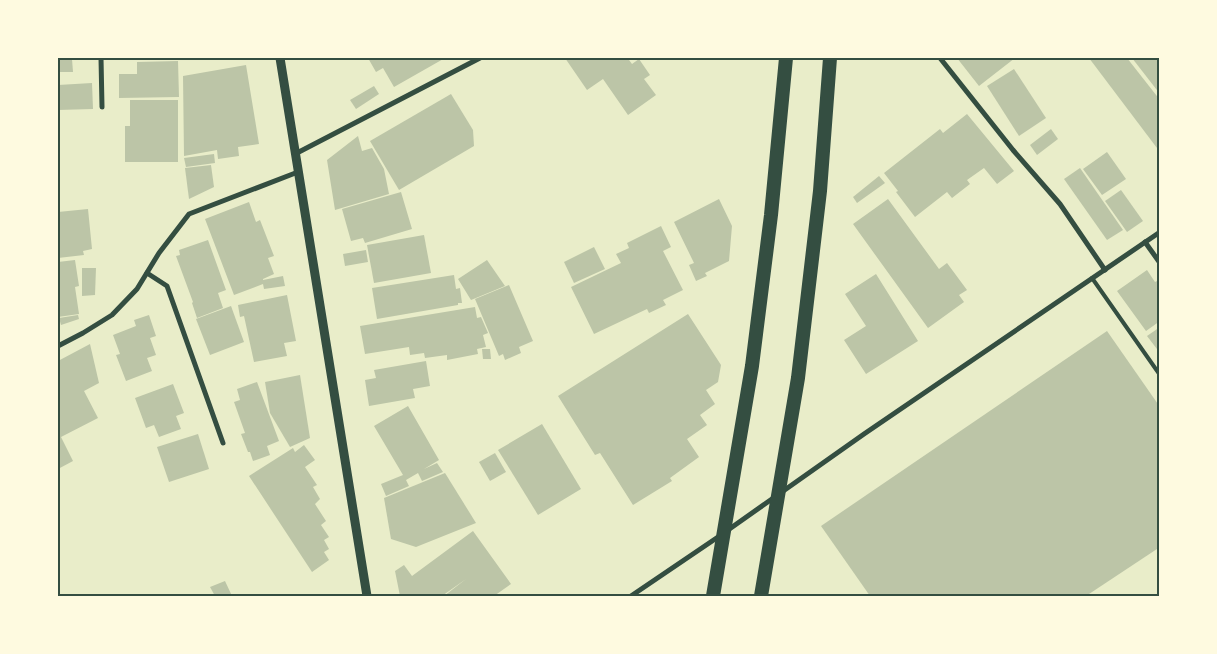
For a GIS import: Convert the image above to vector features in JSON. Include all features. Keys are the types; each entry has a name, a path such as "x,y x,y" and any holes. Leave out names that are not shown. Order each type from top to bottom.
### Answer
{"highway":[{"path":"713,596 753,356 771,215 786,58"},
{"path":"761,596 798,378 820,191 830,58"}],"street":[{"path":"101,58 102,107"},
{"path":"280,58 367,596"},
{"path":"295,154 480,58"},
{"path":"940,58 1013,150 1060,204 1105,270"},
{"path":"58,346 83,333 112,314 137,289 159,253 189,214 298,172"},
{"path":"631,596 724,533 872,428 1160,232"},
{"path":"1145,242 1160,263"},
{"path":"147,273 167,286 223,443"}],"lane":[{"path":"1092,278 1160,375"}],"building":[{"path":"58,58 72,59 73,72 58,72"},
{"path":"368,58 445,58 394,87 383,68 376,72"},
{"path":"565,58 633,58 629,60 632,64 639,59 650,75 644,79 656,95 628,115 603,79 587,90"},
{"path":"957,58 1015,58 979,86"},
{"path":"1089,58 1127,58 1160,100 1160,152"},
{"path":"1132,58 1160,58 1160,94"},
{"path":"178,61 179,97 119,98 119,74 137,74 137,62"},
{"path":"246,65 259,144 238,147 239,156 218,159 217,150 184,156 183,76"},
{"path":"1014,69 1046,118 1019,136 987,86"},
{"path":"92,83 93,109 58,110 58,85"},
{"path":"374,86 379,94 356,109 350,100"},
{"path":"451,94 473,130 474,146 399,190 370,141"},
{"path":"130,100 178,100 178,162 125,162 125,126 130,126"},
{"path":"967,114 1014,171 997,184 984,168 967,180 970,184 952,198 947,192 915,217 884,173 940,129 943,133"},
{"path":"1051,129 1058,139 1037,155 1030,145"},
{"path":"358,136 362,151 372,148 384,169 389,194 335,210 327,160"},
{"path":"1107,152 1126,179 1102,195 1083,169"},
{"path":"214,154 215,163 186,167 184,158"},
{"path":"211,165 214,187 189,199 185,168"},
{"path":"1080,168 1123,230 1107,240 1064,179"},
{"path":"879,176 885,183 857,203 853,197"},
{"path":"1121,190 1143,221 1127,232 1105,201"},
{"path":"401,192 412,229 365,243 363,238 351,241 342,209"},
{"path":"719,199 732,226 729,261 705,273 707,276 696,281 689,265 694,263 674,222"},
{"path":"888,199 939,269 947,263 967,290 959,295 964,302 928,328 853,224"},
{"path":"249,202 256,222 260,220 274,256 268,258 274,274 263,280 283,276 285,286 264,289 263,284 234,295 205,219"},
{"path":"88,209 92,249 83,251 84,255 58,258 58,212"},
{"path":"661,226 671,247 663,251 683,290 663,300 666,305 649,313 647,309 594,334 571,287 621,263 616,254 629,248 627,243"},
{"path":"424,235 431,273 374,283 367,245"},
{"path":"208,240 226,290 218,293 223,308 197,318 176,256 180,255 179,250"},
{"path":"594,247 605,269 574,283 564,262"},
{"path":"366,250 368,262 345,266 343,254"},
{"path":"75,260 79,286 75,287 79,314 58,317 58,262"},
{"path":"487,260 505,286 471,300 458,279"},
{"path":"82,268 96,268 95,295 82,296"},
{"path":"1147,270 1155,282 1157,281 1160,285 1160,321 1146,331 1117,291"},
{"path":"876,274 918,341 866,374 844,340 866,326 845,294"},
{"path":"454,275 456,289 460,288 462,303 377,319 372,288"},
{"path":"509,285 533,341 519,347 521,353 505,360 503,354 499,356 475,299"},
{"path":"287,295 296,341 284,343 287,356 254,362 244,316 240,317 238,305"},
{"path":"231,306 244,342 210,355 196,319"},
{"path":"475,307 477,318 481,317 488,333 483,335 486,347 477,349 478,354 447,360 447,355 425,358 424,353 410,355 409,347 365,354 360,326"},
{"path":"688,314 721,365 718,382 706,390 715,404 700,415 707,425 687,439 699,457 670,478 672,481 633,505 600,453 595,455 558,396"},
{"path":"78,315 79,319 61,325 59,318"},
{"path":"149,315 156,336 150,338 156,355 147,358 152,371 126,381 116,355 120,354 113,335 136,326 134,320"},
{"path":"1160,327 1160,353 1147,336"},
{"path":"1107,331 1160,407 1160,547 1086,596 870,596 821,526"},
{"path":"90,344 99,383 84,391 98,418 61,437 73,461 58,469 58,361"},
{"path":"482,349 490,349 491,359 483,359"},
{"path":"426,361 430,386 413,389 415,398 369,406 365,380 376,378 374,370"},
{"path":"300,375 310,438 290,447 270,413 265,382"},
{"path":"257,382 279,441 267,446 270,455 253,461 241,434 245,433 234,402 240,400 237,389"},
{"path":"173,384 184,413 176,416 181,429 159,437 154,425 146,428 135,398"},
{"path":"408,406 439,460 424,469 437,463 443,472 422,481 418,473 406,480 409,486 386,496 381,484 403,475 374,426"},
{"path":"542,424 581,489 538,515 498,450"},
{"path":"198,434 209,469 169,482 157,447"},
{"path":"304,445 315,460 305,467 317,485 313,487 320,499 315,504 326,521 321,525 329,537 324,540 329,549 324,552 329,560 312,572 249,476 293,448 295,452"},
{"path":"495,453 506,472 490,481 479,462"},
{"path":"445,473 476,523 416,547 391,539 384,498"},
{"path":"473,531 511,584 494,596 444,596 466,579 442,596 400,596 395,571 404,565 412,576"},
{"path":"225,581 232,596 215,596 210,587"}]}
